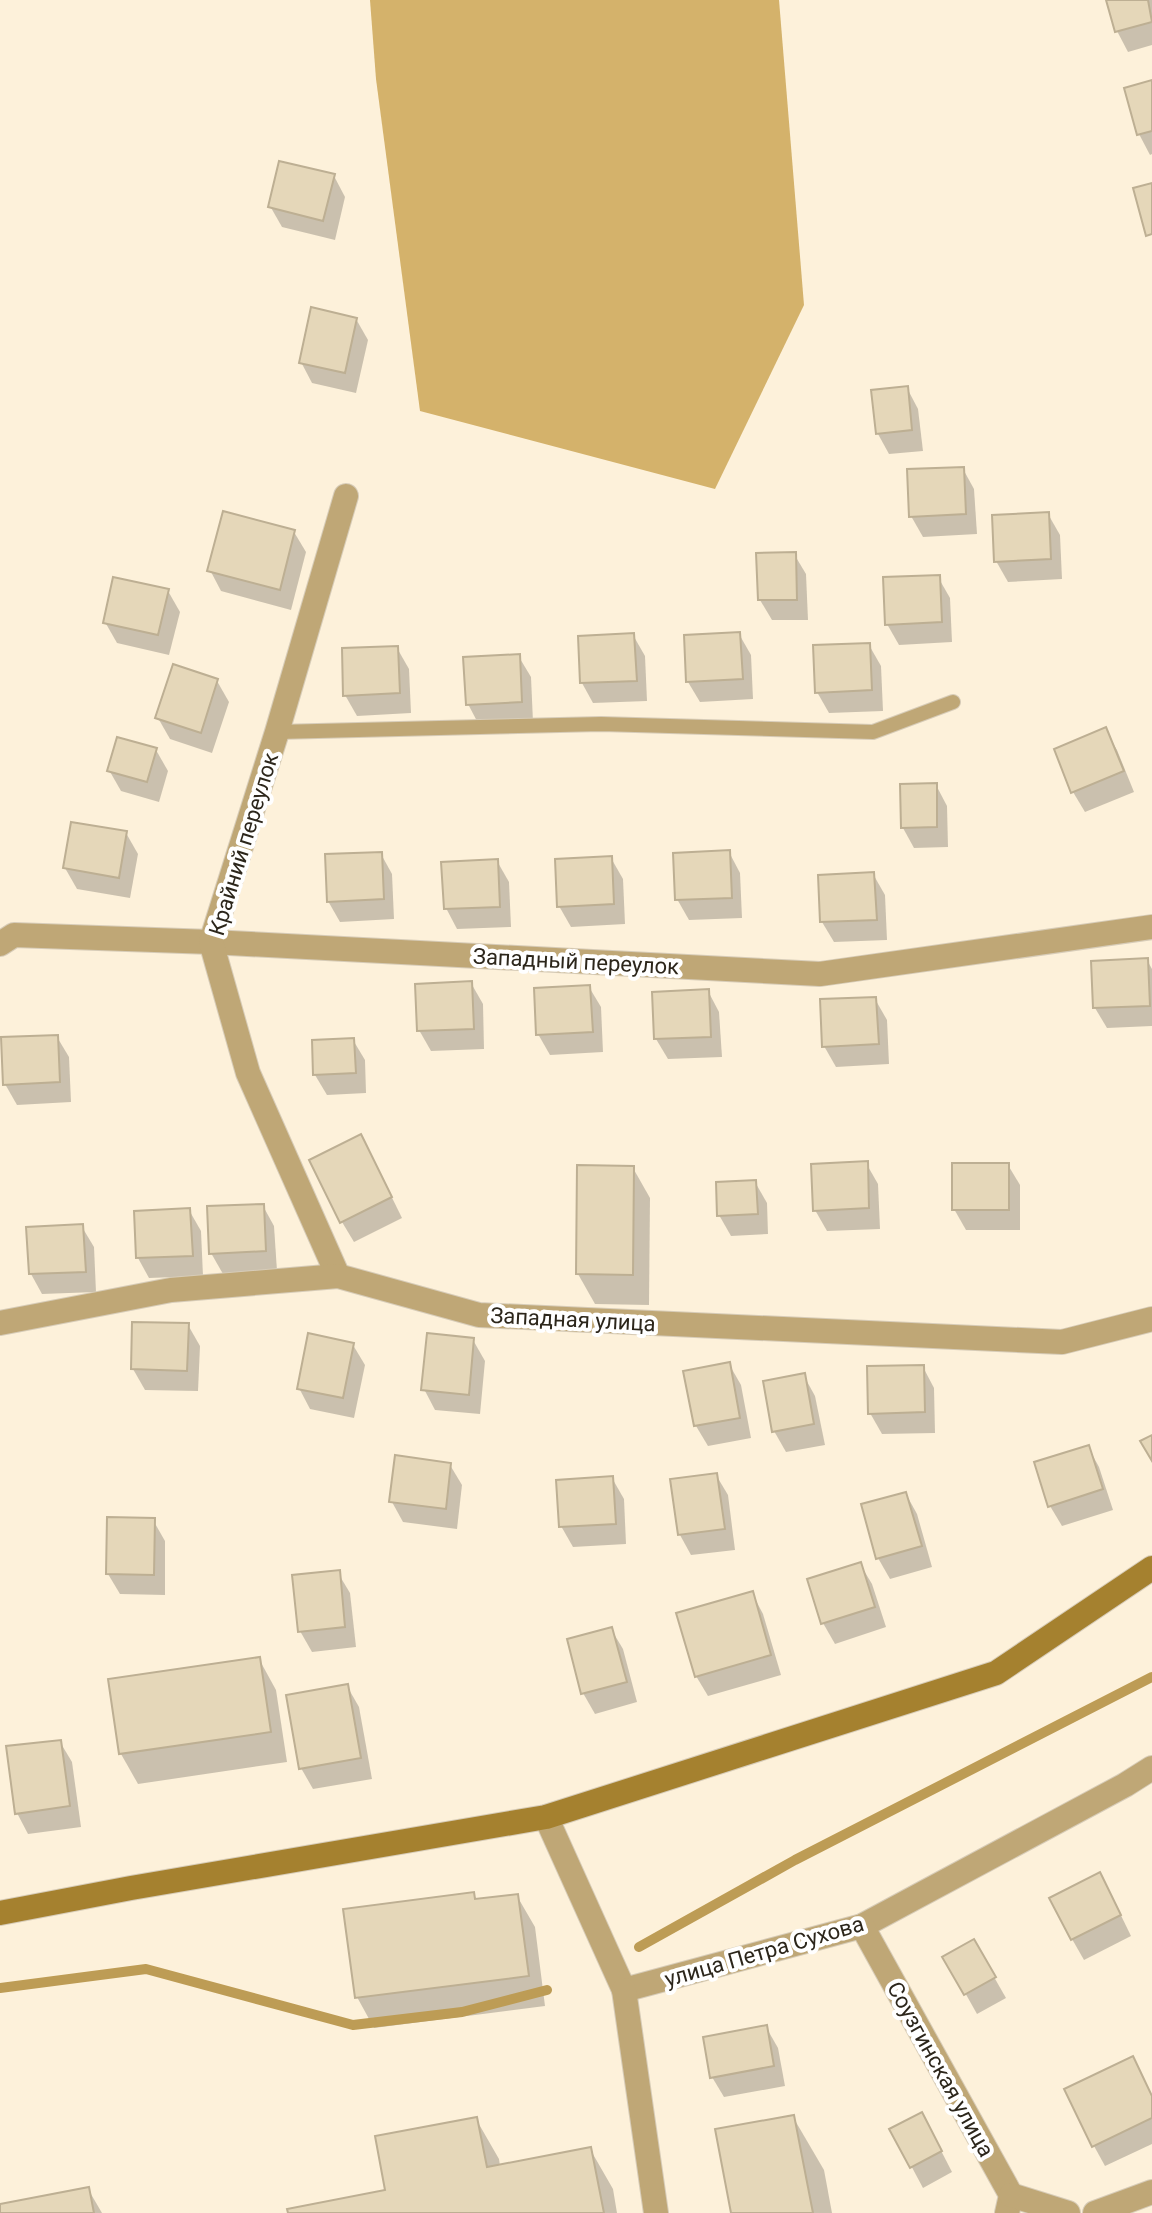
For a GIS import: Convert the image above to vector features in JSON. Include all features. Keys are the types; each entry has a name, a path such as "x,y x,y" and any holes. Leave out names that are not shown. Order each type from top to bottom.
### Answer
{"street":[{"name":"Крайний переулок","path":"338,1276 248,1073 211,942 346,496"},
{"name":"Западный переулок","path":"0,944 14,935 211,942 820,974 1152,927"},
{"name":"Западная улица","path":"0,1323 171,1290 338,1276 479,1315 1062,1342 1152,1319"},
{"path":"0,1913 546,1817 996,1673 1152,1568"},
{"name":"улица Петра Сухова","path":"624,1990 862,1926 1152,1768"},
{"path":"546,1817 624,1990 656,2213"},
{"name":"Соузгинская улица","path":"862,1926 1009,2204"},
{"path":"1095,2213 1152,2192"},
{"path":"1009,2204 1068,2213"}],"lane":[{"path":"277,732 601,724 873,732 953,702"}],"shaded area":[{"path":"370,0 779,0 804,305 715,489 420,411 376,79"}],"building":[{"path":"1106,0 1148,0 1152,22 1115,32"},
{"path":"1152,80 1152,131 1137,135 1124,88"},
{"path":"279,161 335,174 323,221 268,207"},
{"path":"1152,183 1152,234 1146,236 1133,188"},
{"path":"311,307 357,318 345,373 299,363"},
{"path":"908,386 912,430 876,434 871,390"},
{"path":"964,467 966,514 909,517 907,469"},
{"path":"223,511 295,530 280,590 207,571"},
{"path":"1049,512 1051,559 994,562 992,515"},
{"path":"796,552 797,600 758,600 756,553"},
{"path":"940,575 942,622 885,625 883,577"},
{"path":"113,577 169,589 158,635 103,623"},
{"path":"740,632 743,679 686,682 684,635"},
{"path":"634,633 637,681 580,683 578,636"},
{"path":"870,643 872,690 815,693 813,645"},
{"path":"398,646 400,693 343,696 342,648"},
{"path":"520,654 522,702 466,705 463,657"},
{"path":"173,664 218,679 201,733 155,718"},
{"path":"1106,727 1124,771 1071,793 1054,749"},
{"path":"117,737 157,748 147,782 107,771"},
{"path":"937,783 937,827 901,828 900,784"},
{"path":"71,822 127,831 119,878 63,868"},
{"path":"730,850 732,898 675,900 673,853"},
{"path":"382,852 384,899 327,902 325,854"},
{"path":"612,856 614,904 557,907 555,859"},
{"path":"498,859 500,907 444,909 441,862"},
{"path":"874,872 877,920 820,922 818,875"},
{"path":"1148,958 1150,1006 1093,1008 1091,961"},
{"path":"472,981 474,1029 417,1031 415,984"},
{"path":"590,985 593,1032 536,1035 534,988"},
{"path":"709,989 711,1037 654,1039 652,992"},
{"path":"876,997 879,1044 822,1047 820,999"},
{"path":"58,1035 60,1082 3,1085 1,1037"},
{"path":"354,1038 356,1073 313,1075 312,1040"},
{"path":"361,1134 392,1197 340,1223 309,1160"},
{"path":"868,1161 869,1208 813,1211 811,1164"},
{"path":"952,1163 1009,1163 1009,1210 952,1210"},
{"path":"577,1165 634,1166 633,1275 576,1274"},
{"path":"756,1180 758,1214 717,1216 716,1182"},
{"path":"264,1204 266,1251 209,1254 207,1206"},
{"path":"190,1208 193,1256 136,1258 134,1211"},
{"path":"83,1224 86,1272 29,1274 26,1227"},
{"path":"132,1322 189,1323 187,1371 131,1369"},
{"path":"308,1333 354,1343 343,1398 297,1389"},
{"path":"427,1333 474,1338 469,1395 421,1390"},
{"path":"730,1362 740,1418 694,1426 683,1371"},
{"path":"924,1365 925,1412 868,1414 867,1366"},
{"path":"805,1373 814,1424 772,1432 763,1381"},
{"path":"1152,1435 1152,1461 1140,1441"},
{"path":"1089,1445 1103,1489 1048,1507 1034,1462"},
{"path":"395,1455 451,1463 446,1509 389,1502"},
{"path":"717,1473 725,1529 678,1535 670,1479"},
{"path":"613,1476 616,1524 559,1527 556,1480"},
{"path":"906,1492 922,1546 876,1559 861,1504"},
{"path":"107,1517 155,1518 154,1575 106,1574"},
{"path":"861,1562 875,1607 821,1624 807,1579"},
{"path":"340,1570 345,1627 298,1632 292,1575"},
{"path":"753,1591 771,1655 695,1677 676,1613"},
{"path":"612,1627 627,1682 581,1694 567,1639"},
{"path":"260,1657 271,1732 119,1754 108,1679"},
{"path":"348,1684 361,1758 299,1769 286,1695"},
{"path":"61,1740 70,1806 15,1814 6,1746"},
{"path":"1100,1872 1121,1915 1071,1940 1049,1898"},
{"path":"474,1892 475,1899 518,1894 529,1976 355,1998 343,1909"},
{"path":"974,1939 996,1977 964,1995 942,1957"},
{"path":"767,2025 774,2066 710,2078 703,2037"},
{"path":"1133,2056 1152,2096 1152,2118 1092,2147 1064,2089"},
{"path":"922,2112 942,2151 910,2168 889,2129"},
{"path":"794,2115 813,2213 731,2213 715,2129"},
{"path":"477,2117 487,2167 591,2147 604,2213 288,2213 287,2209 385,2190 375,2136"},
{"path":"89,2187 94,2213 0,2213 0,2204"}],"waterway":[{"path":"639,1947 795,1860 1152,1677"},
{"path":"0,1988 146,1969 353,2025 462,2012 547,1990"}]}
